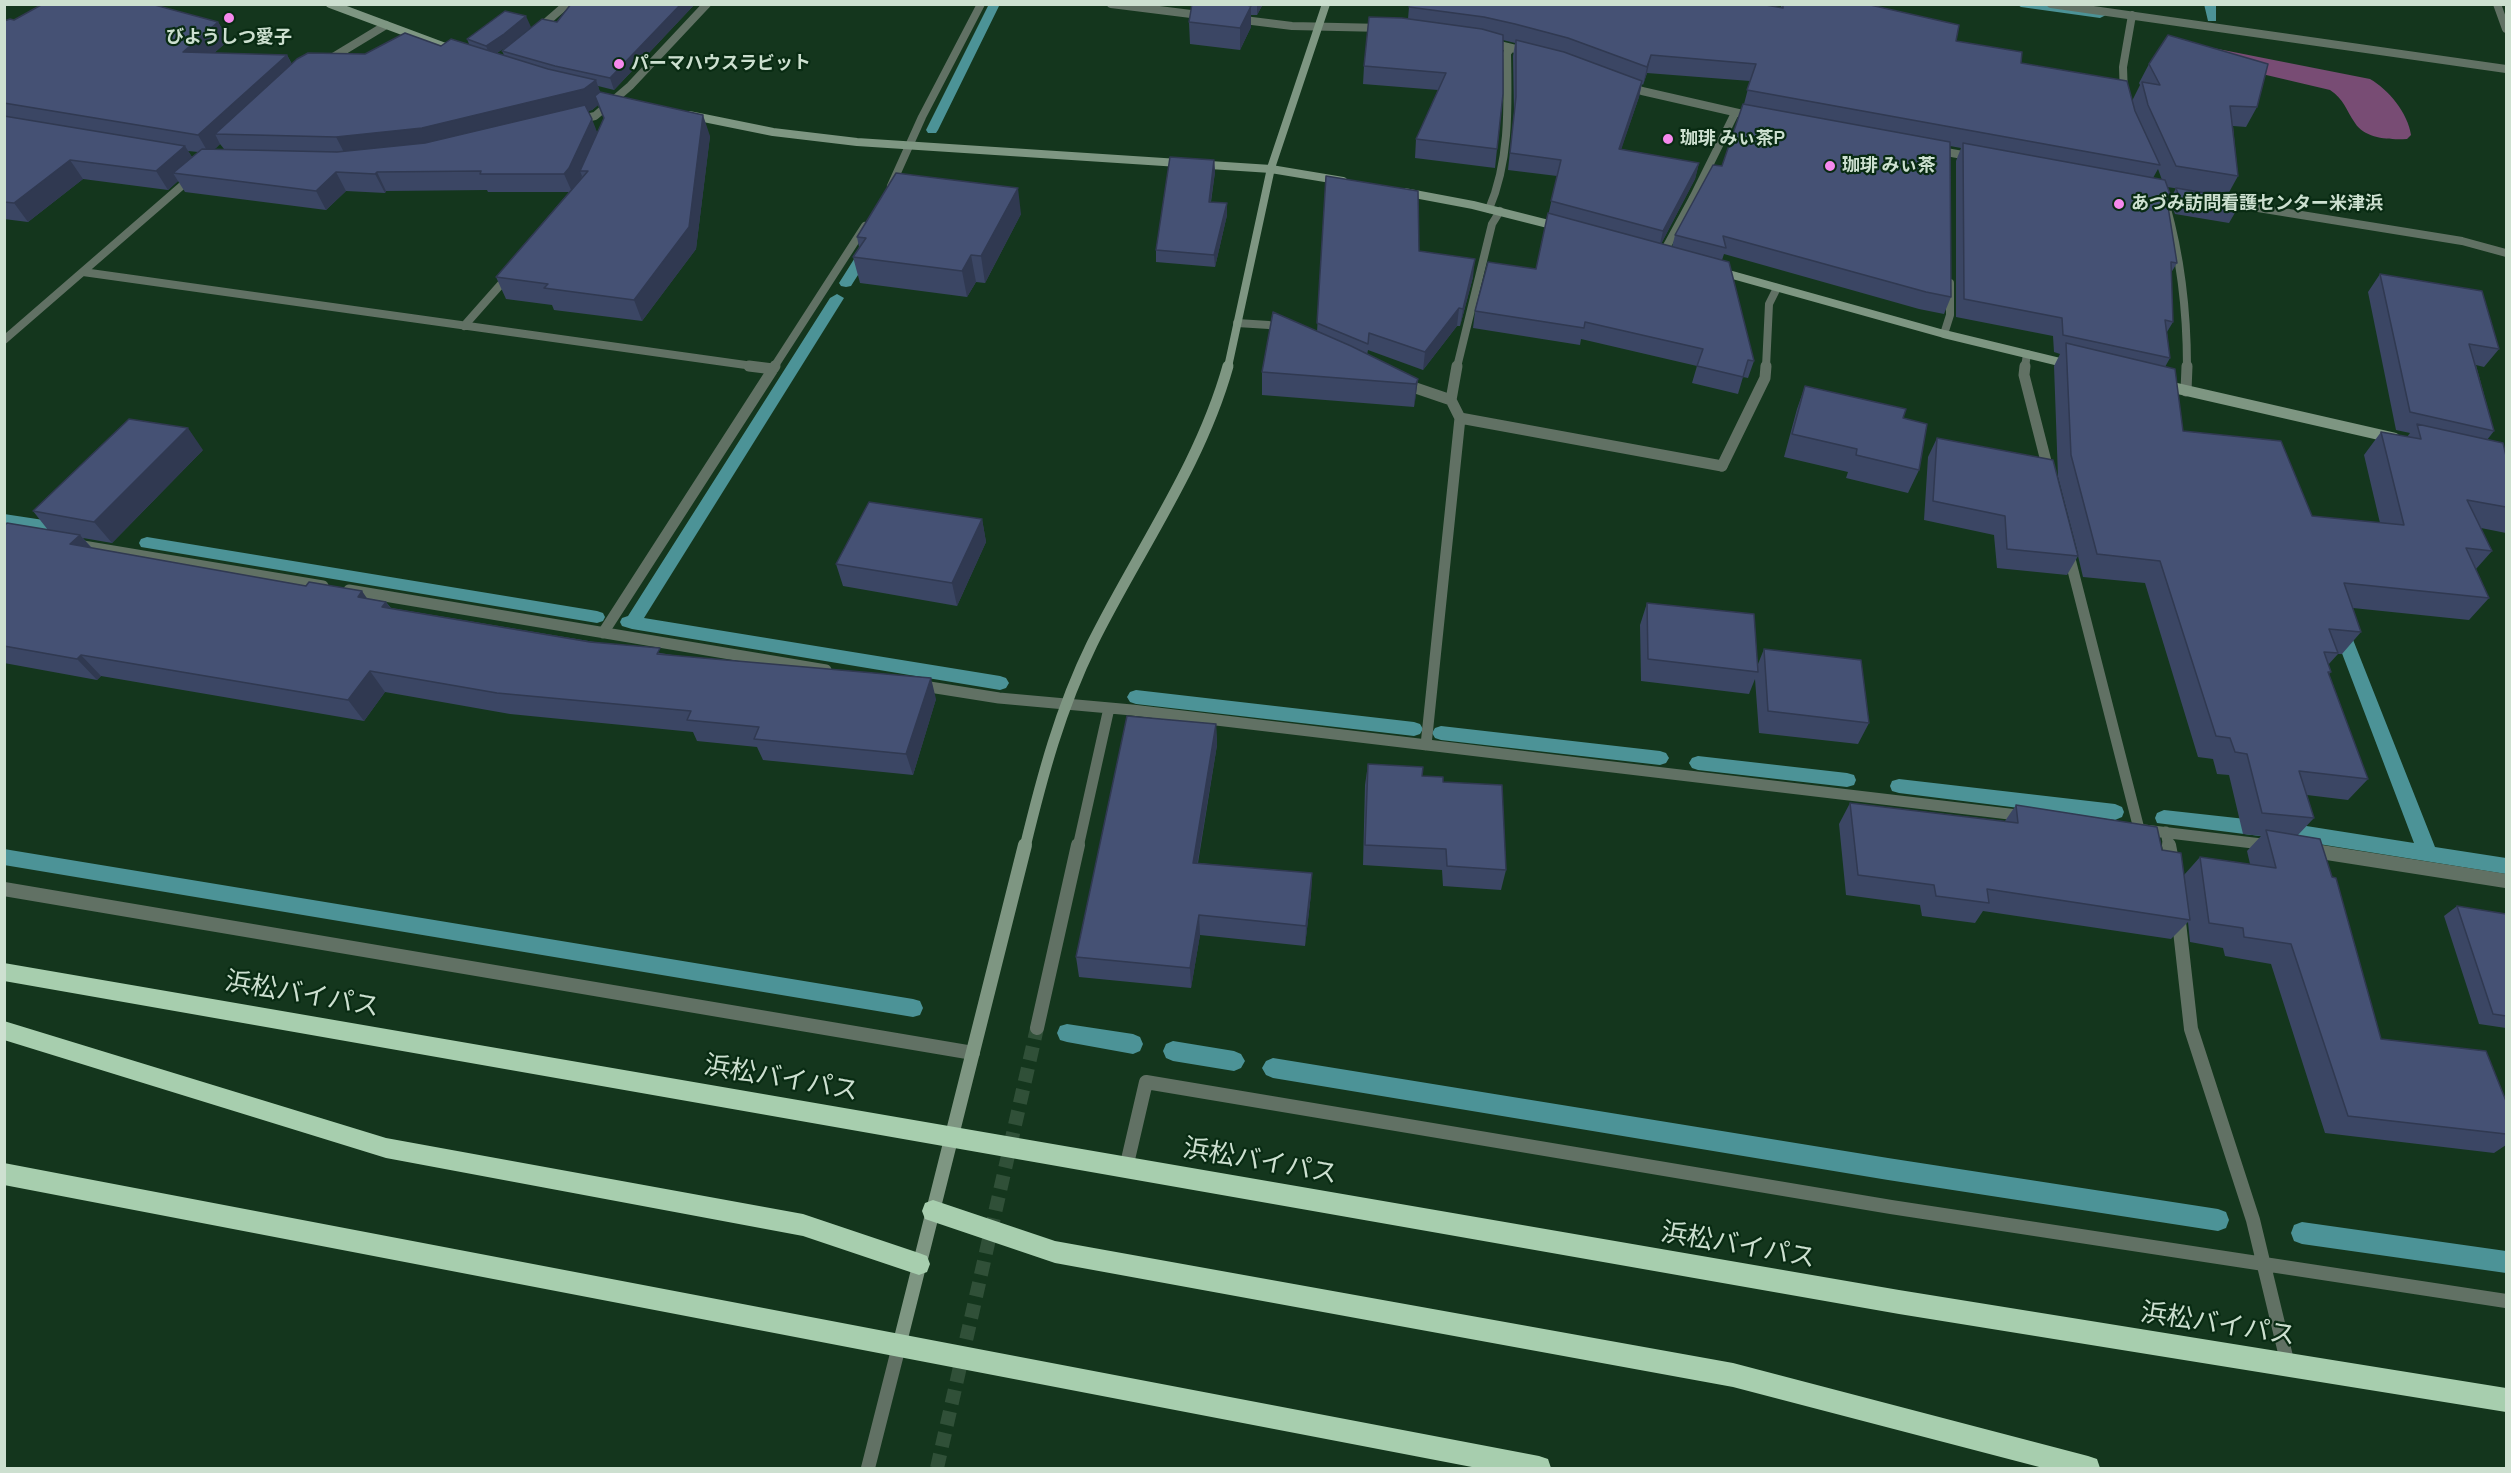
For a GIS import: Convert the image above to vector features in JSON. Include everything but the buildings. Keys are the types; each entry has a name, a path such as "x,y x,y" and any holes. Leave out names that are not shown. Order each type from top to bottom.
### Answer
{"highway":[{"name":"浜松バイパス","path":"4,972 1899,1302 2506,1400"},
{"path":"4,1030 386,1148 802,1225 919,1264"},
{"path":"4,1174 1539,1468"},
{"path":"933,1211 1055,1252 1733,1375 2088,1468"}],"street":[{"path":"330,4 467,55"},
{"path":"531,35 567,4"},
{"path":"562,124 597,119 707,4"},
{"path":"885,195 898,175 922,117 981,4"},
{"path":"1112,4 1213,16"},
{"path":"868,1468 1043,773 1066,705 1096,636 1183,479 1217,402 1271,169 1326,4"},
{"path":"2051,4 2506,69"},
{"path":"2497,4 2506,29"},
{"path":"2125,106 2122,67 2132,15"},
{"path":"1224,18 1292,26 1394,29"},
{"path":"313,69 386,25"},
{"path":"1481,41 1533,53"},
{"path":"1426,745 1460,418 1451,400 1450,390 1495,210 1509,110 1507,53 1511,48"},
{"path":"1623,83 1642,91 1769,119"},
{"path":"607,96 628,101"},
{"path":"675,111 773,132 857,142 1271,169 1352,183"},
{"path":"1662,255 1735,113"},
{"path":"1928,149 1949,158 1985,159"},
{"path":"4,340 203,168"},
{"path":"1395,190 1495,210 1568,229"},
{"path":"2161,192 2176,236 2182,269 2186,391"},
{"path":"2207,199 2462,241 2506,253"},
{"path":"603,633 873,214"},
{"path":"1652,252 1674,259"},
{"path":"464,326 516,267"},
{"path":"1708,268 1944,334 2083,368"},
{"path":"1944,334 1950,315 1949,268"},
{"path":"83,272 773,369"},
{"path":"1460,418 1722,466 1765,378 1769,304 1777,288"},
{"path":"1237,323 1269,325 1290,335"},
{"path":"2027,354 2024,375 2050,480"},
{"path":"1386,377 1451,400"},
{"path":"2152,383 2409,442"},
{"path":"2065,538 2133,828 2287,847 2506,881"},
{"path":"63,543 836,671"},
{"path":"906,683 999,698 1109,708 2044,818"},
{"path":"1037,1028 1109,708"},
{"path":"2166,832 2174,879"},
{"path":"4,889 972,1053"},
{"path":"2177,902 2191,1029 2253,1220 2288,1365"},
{"path":"1126,1168 1146,1082 1891,1207 2506,1301"}],"shaded area":[{"path":"2208,47 2370,79 2396,102 2406,118 2411,135 2407,139 2386,139 2365,132 2355,123 2342,101 2330,90 2211,62"}],"waterway":[{"path":"932,130 995,4"},
{"path":"2021,4 2100,15"},
{"path":"2210,4 2212,19"},
{"path":"846,283 868,248"},
{"path":"632,623 837,298"},
{"path":"4,519 70,530"},
{"path":"147,543 597,617"},
{"path":"628,622 632,623"},
{"path":"632,623 1000,683"},
{"path":"2340,627 2428,853"},
{"path":"1136,697 1414,729"},
{"path":"1441,733 1660,758"},
{"path":"1698,763 1847,780"},
{"path":"1899,786 2115,812"},
{"path":"2164,818 2300,833 2428,853"},
{"path":"2428,853 2506,866"},
{"path":"4,857 913,1008"},
{"path":"1067,1033 1133,1044"},
{"path":"1173,1051 1234,1061"},
{"path":"1273,1068 1888,1169 2218,1220"},
{"path":"2302,1233 2506,1262"}],"tunnel":[{"path":"937,1468 1037,1028"}],"place":[{"name":"びようしつ愛子","path":"229,18"},
{"name":"パーマハウスラビット","path":"619,64"},
{"name":"珈琲 みぃ茶P","path":"1668,139"},
{"name":"珈琲 みぃ茶","path":"1830,166"},
{"name":"あづみ訪問看護センター米津浜","path":"2119,204"}]}
